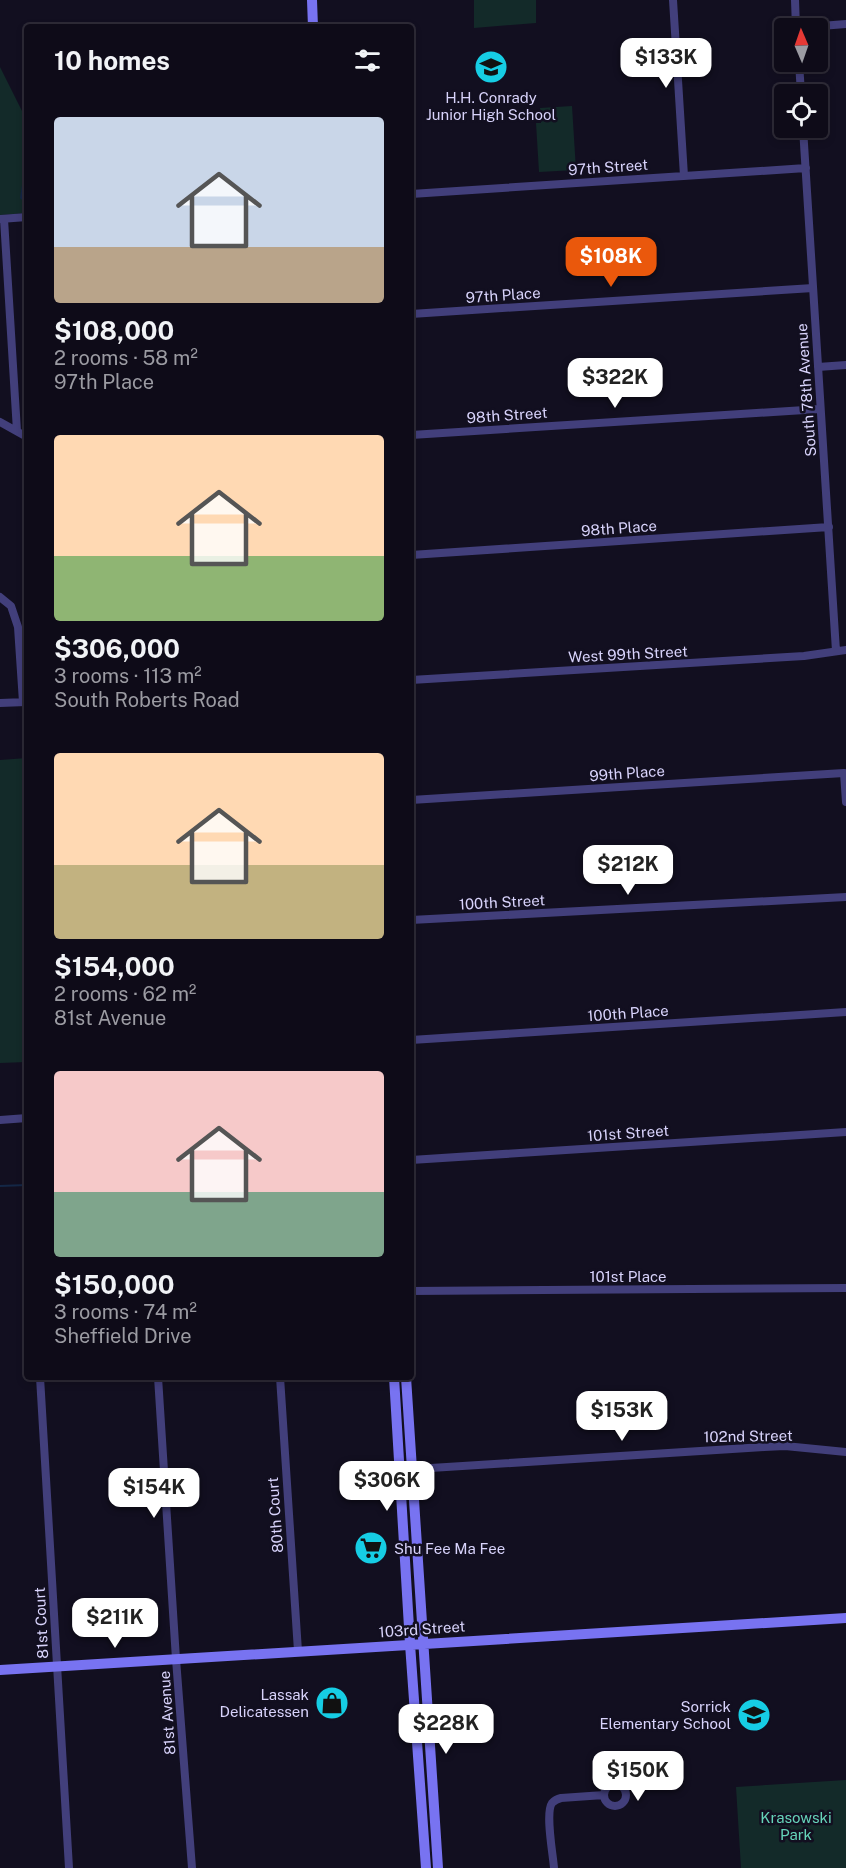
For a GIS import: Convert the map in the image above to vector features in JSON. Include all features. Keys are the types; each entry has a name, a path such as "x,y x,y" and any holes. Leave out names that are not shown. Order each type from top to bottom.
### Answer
{"street":[{"path":"312,0 313,24"},
{"path":"673,0 684,176"},
{"path":"795,0 796,18"},
{"path":"828,25 846,24"},
{"name":"South 78th Avenue","path":"804,138 836,651"},
{"name":"97th Street","path":"414,194 806,168"},
{"path":"17,431 2,219 24,217"},
{"name":"97th Place","path":"414,314 813,288"},
{"path":"818,367 846,365"},
{"name":"98th Street","path":"414,435 820,409"},
{"path":"0,422 24,435"},
{"name":"98th Place","path":"414,555 829,528"},
{"path":"0,597 11,606 18,627 24,691"},
{"name":"West 99th Street","path":"414,680 804,656 846,650"},
{"path":"0,703 24,702"},
{"name":"99th Place","path":"414,800 844,773 846,801"},
{"name":"100th Street","path":"414,920 846,897"},
{"name":"100th Place","path":"414,1040 846,1012"},
{"path":"0,1120 24,1118"},
{"name":"101st Street","path":"414,1160 846,1132"},
{"name":"101st Place","path":"414,1291 846,1288"},
{"name":"81st Court","path":"40,1380 69,1868"},
{"name":"81st Avenue","path":"158,1380 192,1868"},
{"name":"80th Court","path":"280,1380 298,1652"},
{"path":"394,1380 426,1868"},
{"path":"406,1380 438,1868"},
{"name":"102nd Street","path":"399,1470 785,1446 846,1452"},
{"name":"103rd Street","path":"0,1670 846,1618"},
{"path":"554,1868 549,1811 554,1800 604,1795"}],"green space":[{"path":"474,0 536,0 536,23 474,28"},
{"path":"0,67 24,115 24,213 0,215"},
{"path":"572,106 576,170 539,172 536,123 541,123 540,108"},
{"path":"24,758 24,1062 0,1063 0,760"},
{"name":"Krasowski Park","path":"846,1780 846,1868 741,1868 736,1787"}],"water":[{"path":"24,172 24,200 20,198"}],"waterway":[{"path":"0,1186 24,1185"}],"place":[{"name":"H.H. Conrady Junior High School","path":"491,67"},
{"name":"Shu Fee Ma Fee","path":"371,1548"},
{"name":"Lassak Delicatessen","path":"332,1703"},
{"name":"Sorrick Elementary School","path":"754,1715"}]}
